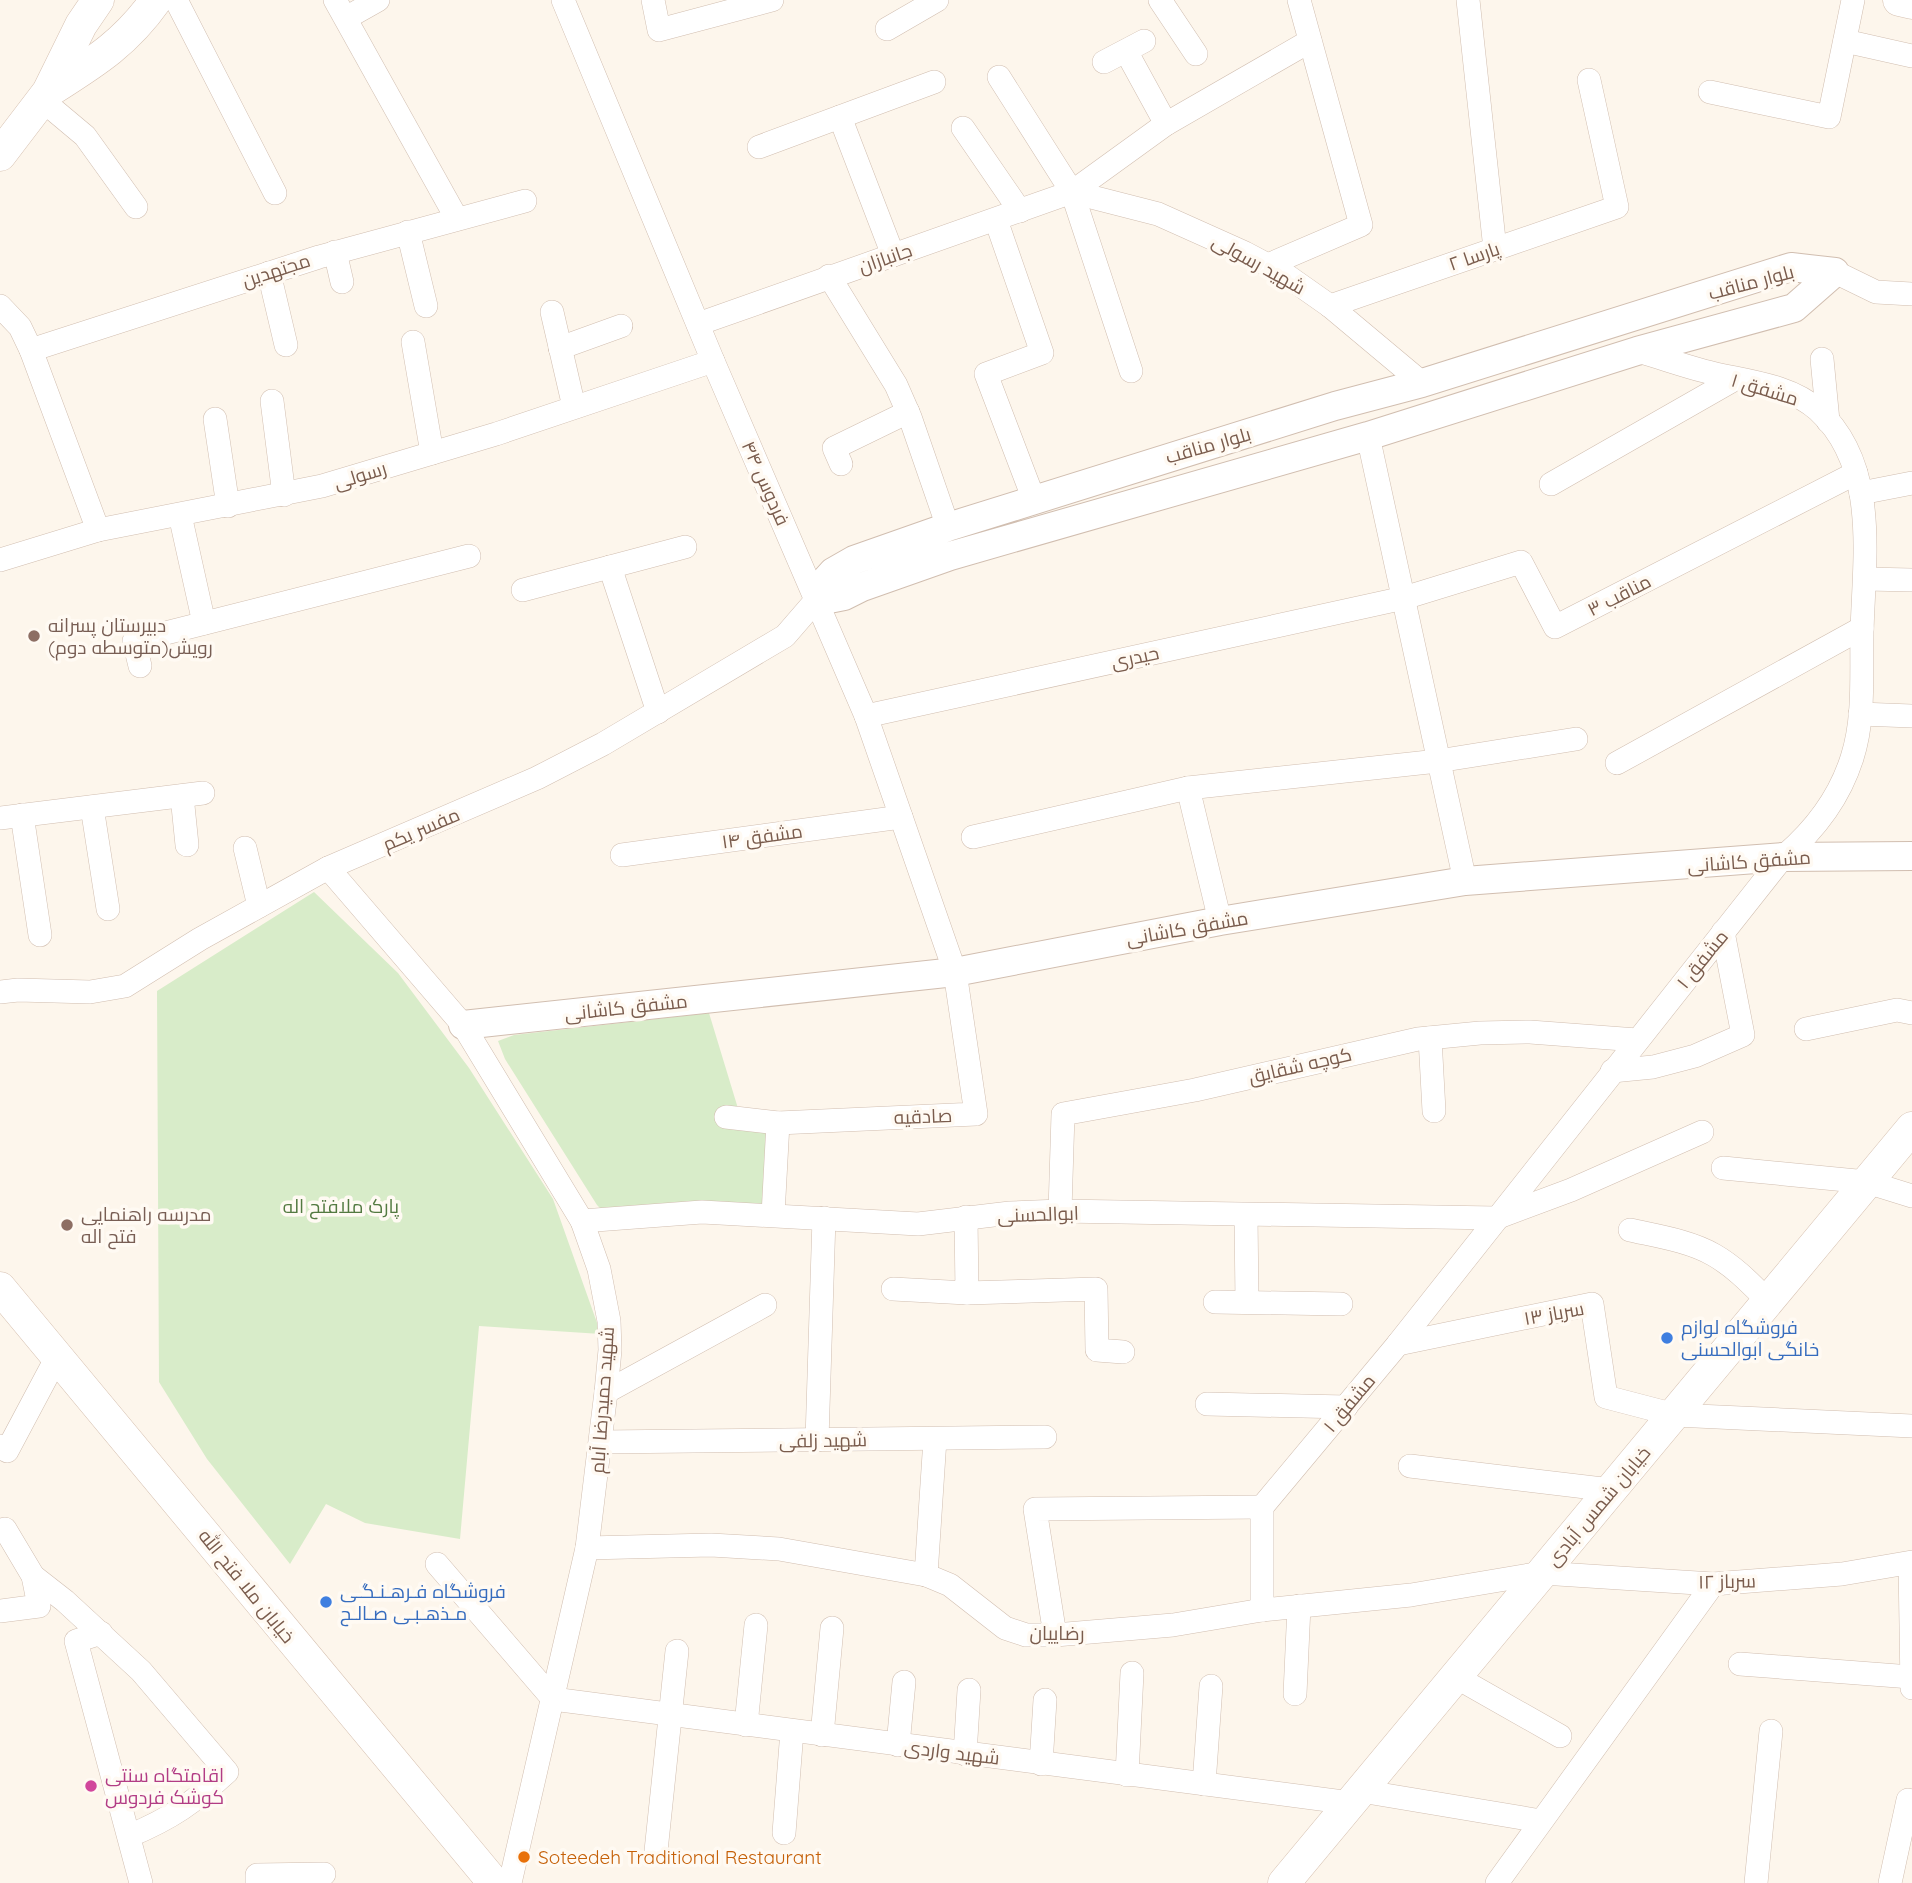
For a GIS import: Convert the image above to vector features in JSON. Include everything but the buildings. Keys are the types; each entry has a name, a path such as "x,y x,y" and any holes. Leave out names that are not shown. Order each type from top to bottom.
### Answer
{"main road":[{"path":"45,96 110,52 129,34 156,0"},
{"path":"1899,0 1912,3"},
{"path":"89,12 83,35 89,44 110,52"},
{"path":"0,153 45,96 89,12"},
{"name":"خیابان شمس آبادی","path":"1284,1883 1912,1128"},
{"name":"خیابان ملا فتح الله","path":"0,1288 494,1883"}],"street":[{"path":"176,0 275,193"},
{"path":"378,0 340,9 457,219"},
{"name":"فردوس ۴۴","path":"563,0 713,361 866,716 956,972"},
{"path":"653,0 659,30 772,0"},
{"path":"887,29 937,0"},
{"path":"1160,0 1196,54"},
{"path":"1268,265 1361,225 1298,0"},
{"path":"1468,0 1495,249"},
{"path":"1710,92 1829,117 1853,0"},
{"name":"جانبازان","path":"698,324 1072,192 1166,124 1310,41"},
{"path":"1844,41 1912,55"},
{"path":"1104,62 1135,46 1166,124"},
{"path":"999,76 1072,192 1131,371"},
{"name":"پارسا ۲","path":"1330,306 1617,207 1589,80"},
{"path":"759,147 934,82"},
{"path":"45,96 85,136 136,207"},
{"path":"841,117 893,255"},
{"path":"963,128 1020,211"},
{"name":"شهید رسولی","path":"1072,192 1158,214 1268,265 1330,306 1422,383"},
{"name":"مجتهدین","path":"31,350 335,252 525,201"},
{"path":"996,220 1042,353 986,374 1034,500"},
{"path":"408,232 426,306"},
{"path":"335,252 342,282"},
{"name":"بلوار مناقب","path":"1791,267 1835,272 1794,308 1637,351 1368,436 950,556 844,596 817,599 823,583 833,572 854,560 948,527 1791,267"},
{"path":"1835,272 1876,292 1912,294"},
{"path":"269,273 286,345"},
{"path":"829,276 881,358 908,412 948,527"},
{"path":"0,306 20,327 31,350 98,530"},
{"path":"552,312 574,407"},
{"path":"560,348 621,326"},
{"path":"413,342 432,453"},
{"name":"مشفق ۱","path":"1262,1507 1398,1344 1783,857 1807,837 1827,811 1853,758 1860,714 1866,543 1858,483 1847,449 1828,421 1805,400 1759,383 1735,379 1637,351"},
{"path":"1822,359 1828,421"},
{"name":"رسولی","path":"5,553 98,530 284,495 432,453 713,361"},
{"path":"1551,484 1735,379"},
{"path":"272,401 284,495"},
{"path":"841,464 834,447 908,412"},
{"path":"215,419 228,506"},
{"path":"1368,436 1465,881"},
{"path":"1858,483 1912,483"},
{"name":"مناقب ۳","path":"1404,598 1521,562 1555,627 1858,483"},
{"path":"180,515 204,623"},
{"path":"523,590 685,548"},
{"path":"140,666 134,641 469,556"},
{"path":"610,567 658,712"},
{"path":"1866,579 1912,580"},
{"name":"حیدری","path":"866,716 1404,598"},
{"name":"مفسر یکم","path":"0,992 90,992 125,986 200,939 328,868 537,778 603,744 785,636 817,599"},
{"path":"1617,763 1862,628"},
{"path":"1860,714 1912,716"},
{"path":"973,837 1188,788 1438,761 1576,739"},
{"path":"1188,788 1220,921"},
{"path":"40,935 11,816 192,794 187,845"},
{"path":"92,807 108,909"},
{"name":"مشفق ۱۴","path":"622,855 901,817"},
{"path":"244,848 259,906"},
{"name":"مشفق کاشانی","path":"463,1025 956,972 1220,921 1465,881 1783,857 1912,856"},
{"name":"شهید حمیدرضا آبام","path":"328,868 463,1025 582,1221 599,1269 609,1321 610,1350 606,1392 587,1548 510,1883"},
{"path":"1612,1071 1653,1067 1695,1056 1743,1035 1723,933"},
{"name":"صادقیه","path":"726,1117 778,1123 976,1114 956,972"},
{"path":"1805,1028 1897,1010 1912,1013"},
{"name":"کوچه شقایق","path":"1060,1211 1063,1114 1195,1090 1364,1050 1430,1038 1530,1032 1637,1040"},
{"path":"1430,1038 1434,1111"},
{"path":"773,1216 778,1123"},
{"path":"1496,1218 1572,1190 1702,1132"},
{"path":"1723,1168 1867,1182 1912,1196"},
{"name":"ابوالحسنی","path":"582,1221 702,1212 918,1224 966,1217 1060,1211 1496,1218"},
{"path":"1246,1215 1247,1302"},
{"path":"966,1217 967,1293"},
{"path":"817,1440 824,1218"},
{"path":"1630,1230 1674,1240 1711,1253 1736,1270 1768,1301"},
{"path":"892,1289 967,1293 1096,1289 1097,1350 1123,1352"},
{"path":"1215,1302 1341,1304"},
{"name":"سرباز ۱۳","path":"1398,1344 1592,1304 1606,1396 1675,1415"},
{"path":"606,1392 765,1305"},
{"path":"3,1448 57,1357"},
{"path":"1207,1404 1346,1407"},
{"path":"1675,1415 1912,1426"},
{"name":"شهید زلفی","path":"601,1442 1045,1437"},
{"path":"926,1575 935,1439"},
{"path":"1410,1466 1611,1490"},
{"path":"1055,1635 1034,1509 1262,1507 1262,1610"},
{"path":"0,1531 5,1529 33,1576 101,1633 141,1671 226,1772 205,1792 163,1822 129,1836"},
{"name":"رضاییان","path":"587,1548 711,1545 779,1549 926,1575 950,1585 1005,1628 1026,1634 1055,1635 1173,1625 1262,1610 1410,1595 1542,1573"},
{"path":"1740,1664 1911,1683 1911,1563"},
{"name":"سرباز ۱۲","path":"1542,1573 1713,1584 1842,1574 1911,1563"},
{"path":"437,1564 553,1699"},
{"path":"0,1611 39,1606 33,1576"},
{"path":"1497,1883 1713,1584"},
{"path":"1295,1694 1299,1606"},
{"path":"746,1725 756,1625"},
{"path":"822,1735 832,1628"},
{"path":"101,1633 76,1641 141,1883"},
{"path":"656,1850 677,1651"},
{"path":"1127,1775 1132,1673"},
{"path":"1456,1677 1560,1736"},
{"path":"898,1745 904,1682"},
{"path":"1204,1784 1211,1686"},
{"path":"965,1754 969,1690"},
{"name":"شهید واردی","path":"553,1699 1127,1775 1356,1797 1541,1822"},
{"path":"1041,1764 1045,1700"},
{"path":"784,1833 792,1731"},
{"path":"1756,1883 1771,1731"},
{"path":"1890,1883 1908,1800"},
{"path":"257,1883 257,1875 324,1874"}],"green space":[{"name":"پارک ملافتح اله","path":"314,892 398,973 469,1068 553,1199 601,1334 479,1326 460,1539 365,1523 326,1504 290,1564 207,1459 159,1382 157,991"},
{"path":"709,1013 740,1115 774,1125 770,1212 607,1215 597,1205 505,1059 498,1041 514,1035"}],"place":[{"name":"دبیرستان پسرانه رویش(متوسطه دوم)","path":"34,636"},
{"name":"مدرسه راهنمایی فتح اله","path":"67,1225"},
{"name":"فروشگاه لوازم خانگی ابوالحسنی","path":"1667,1338"},
{"name":"فروشگاه فـرهـنـگـی مـذهـبـی صـالـح","path":"326,1602"},
{"name":"اقامتگاه سنتی کوشک فردوس","path":"91,1786"},
{"name":"Soteedeh Traditional Restaurant","path":"524,1857"}]}
